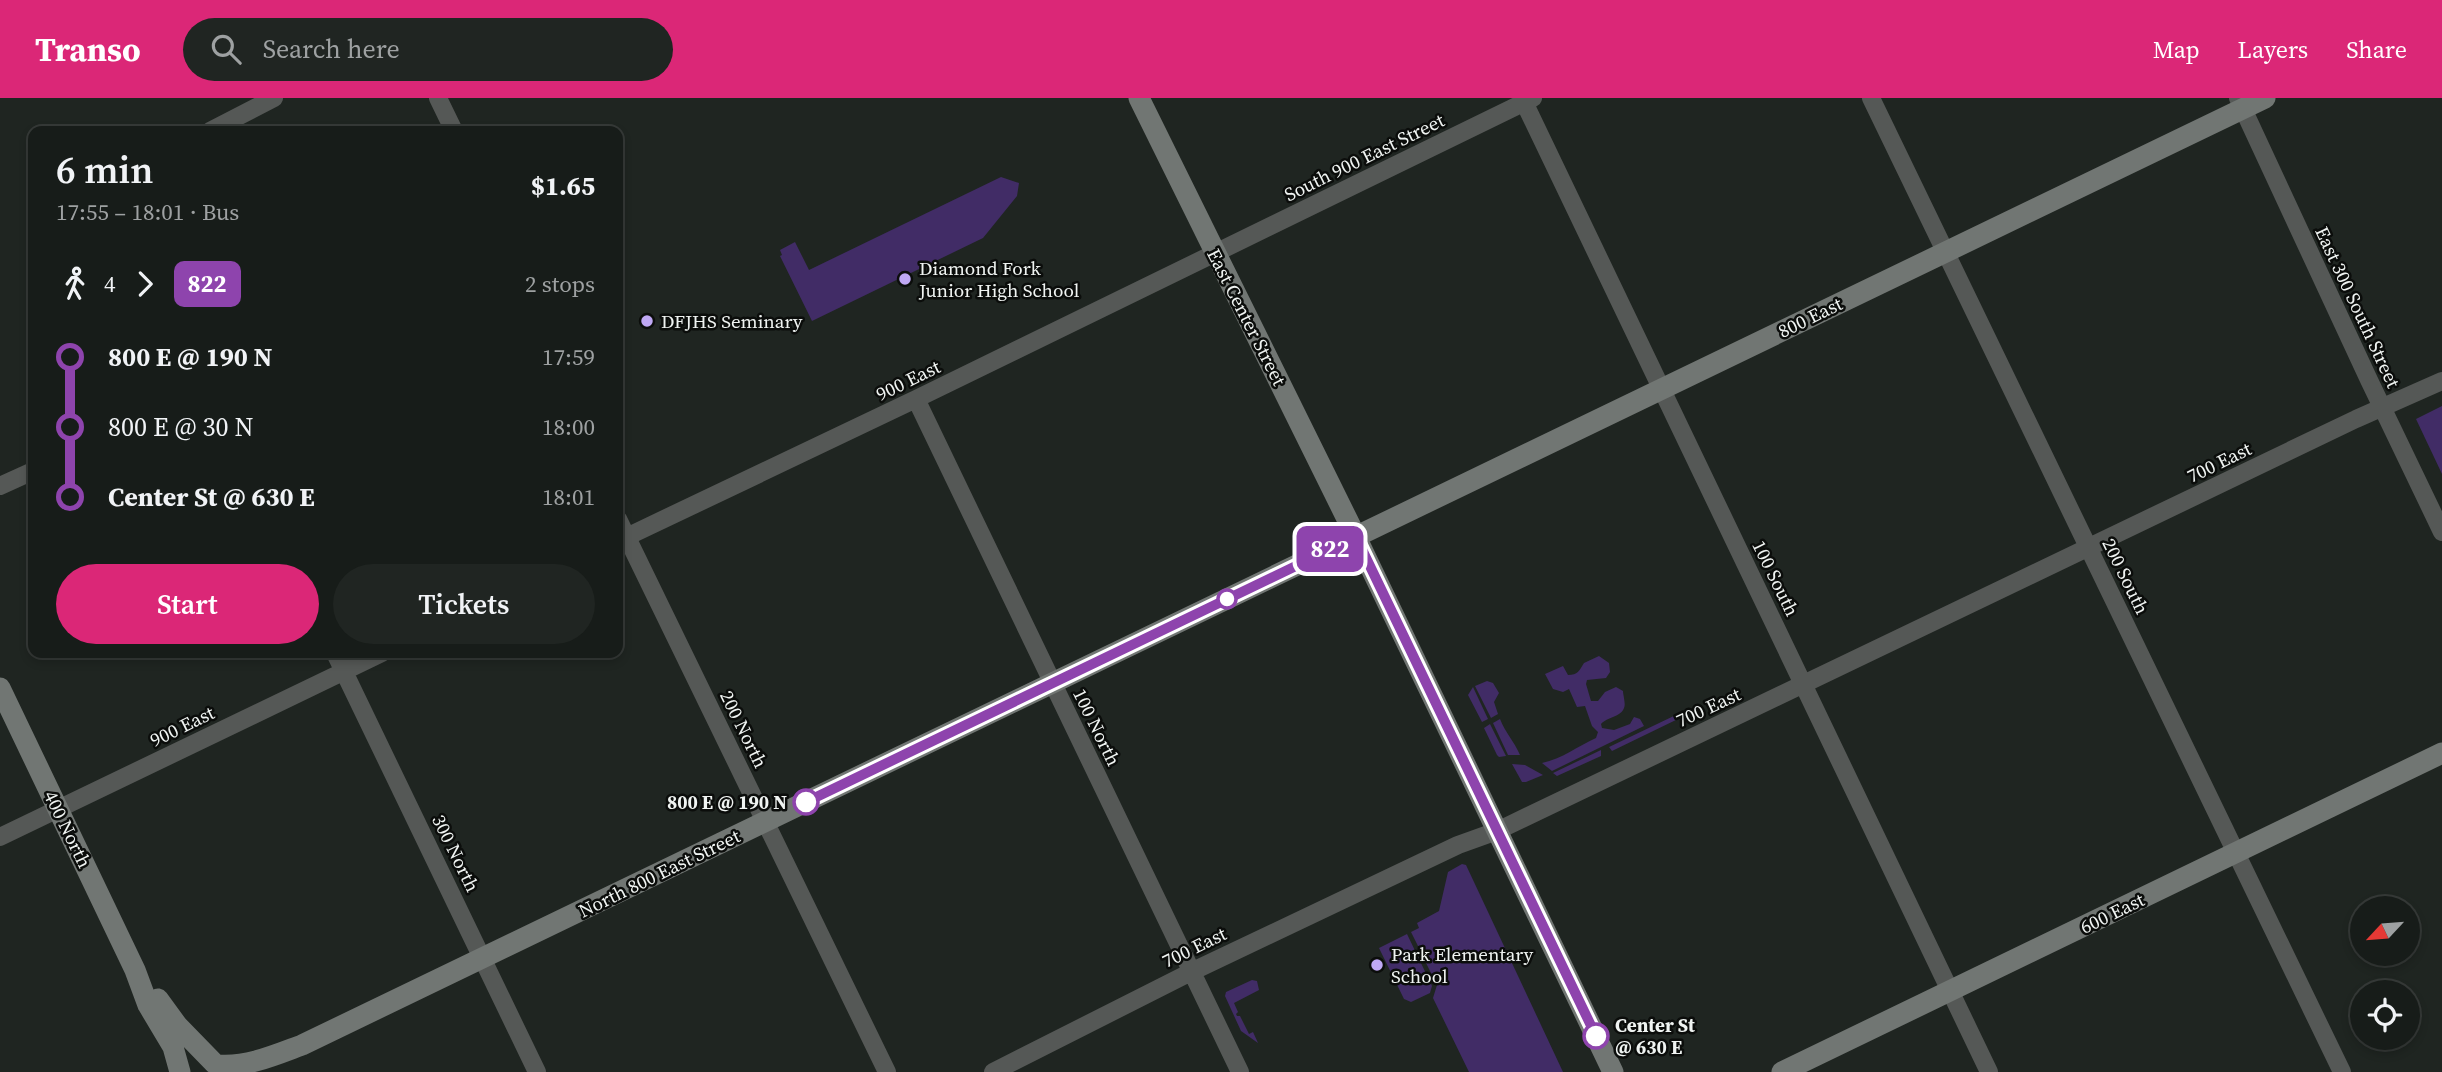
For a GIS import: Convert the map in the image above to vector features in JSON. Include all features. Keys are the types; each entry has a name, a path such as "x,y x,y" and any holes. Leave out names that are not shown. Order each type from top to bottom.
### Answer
{"street":[{"path":"220,126 274,98"},
{"path":"438,98 452,126"},
{"name":"East Center Street","path":"1139,98 1356,537 1613,1072"},
{"name":"200 South","path":"1871,98 2342,1072"},
{"name":"800 East","path":"1356,537 1946,251 2241,103 2265,98"},
{"name":"South 900 East Street","path":"1214,254 1528,100"},
{"name":"100 South","path":"1528,100 1661,388 1989,1072"},
{"name":"East 300 South Street","path":"2241,103 2442,532"},
{"name":"900 East","path":"623,539 916,400 1214,254"},
{"name":"700 East","path":"993,1072 1191,972 1458,845 1497,831 2442,381"},
{"name":"100 North","path":"916,400 1240,1072"},
{"path":"0,486 28,473"},
{"name":"North 800 East Street","path":"302,1045 1356,537"},
{"name":"200 North","path":"623,541 887,1072"},
{"name":"300 North","path":"338,658 537,1072"},
{"name":"900 East","path":"0,837 371,658"},
{"name":"400 North","path":"0,688 135,970"},
{"name":"600 East","path":"1782,1072 2442,753"},
{"path":"135,970 149,984 177,1025 220,1067"},
{"path":"135,970 148,1005 173,1047 182,1072 202,1062 220,1067 245,1064 302,1045"},
{"path":"268,1072 302,1045"}],"shaded area":[{"path":"1001,177 1019,183 1017,196 983,238 812,321 780,256 780,250 795,242 809,270"},
{"path":"2442,406 2442,474 2416,419"},
{"path":"1599,656 1609,663 1610,672 1606,678 1587,680 1591,701 1598,701 1605,692 1616,687 1623,691 1625,704 1620,713 1601,724 1602,728 1614,730 1630,724 1634,717 1640,719 1644,726 1552,771 1542,763 1596,738 1598,732 1592,726 1585,706 1577,707 1569,689 1563,692 1553,689 1545,674 1563,666 1568,675 1574,674 1584,663"},
{"path":"1487,681 1493,683 1499,693 1494,702 1498,714 1491,718 1475,686"},
{"path":"1473,687 1488,719 1482,722 1468,695"},
{"path":"1678,714 1680,718 1612,751 1609,747"},
{"path":"1500,719 1520,755 1508,755 1493,723"},
{"path":"1490,724 1506,756 1497,755 1484,728"},
{"path":"1601,750 1601,756 1557,776 1553,773"},
{"path":"1512,764 1525,765 1543,775 1522,782"},
{"path":"1462,864 1466,865 1563,1072 1469,1072 1433,998 1437,985 1424,959 1426,957 1411,932 1419,928 1417,923 1439,911 1448,872"},
{"path":"1407,934 1432,986 1430,993 1411,1002 1404,999 1379,948"},
{"path":"1252,980 1257,981 1259,990 1234,1003 1237,1016 1240,1016 1249,1034 1253,1032 1258,1043 1241,1031 1225,996 1226,992"}],"bus line":[{"name":"822","path":"806,802 1356,537 1596,1036"}],"place":[{"name":"Diamond Fork Junior High School","path":"905,279"},
{"name":"DFJHS Seminary","path":"647,321"},
{"name":"800 E @ 190 N","path":"806,802"},
{"name":"Park Elementary School","path":"1377,965"},
{"name":"Center St @ 630 E","path":"1596,1036"}]}
